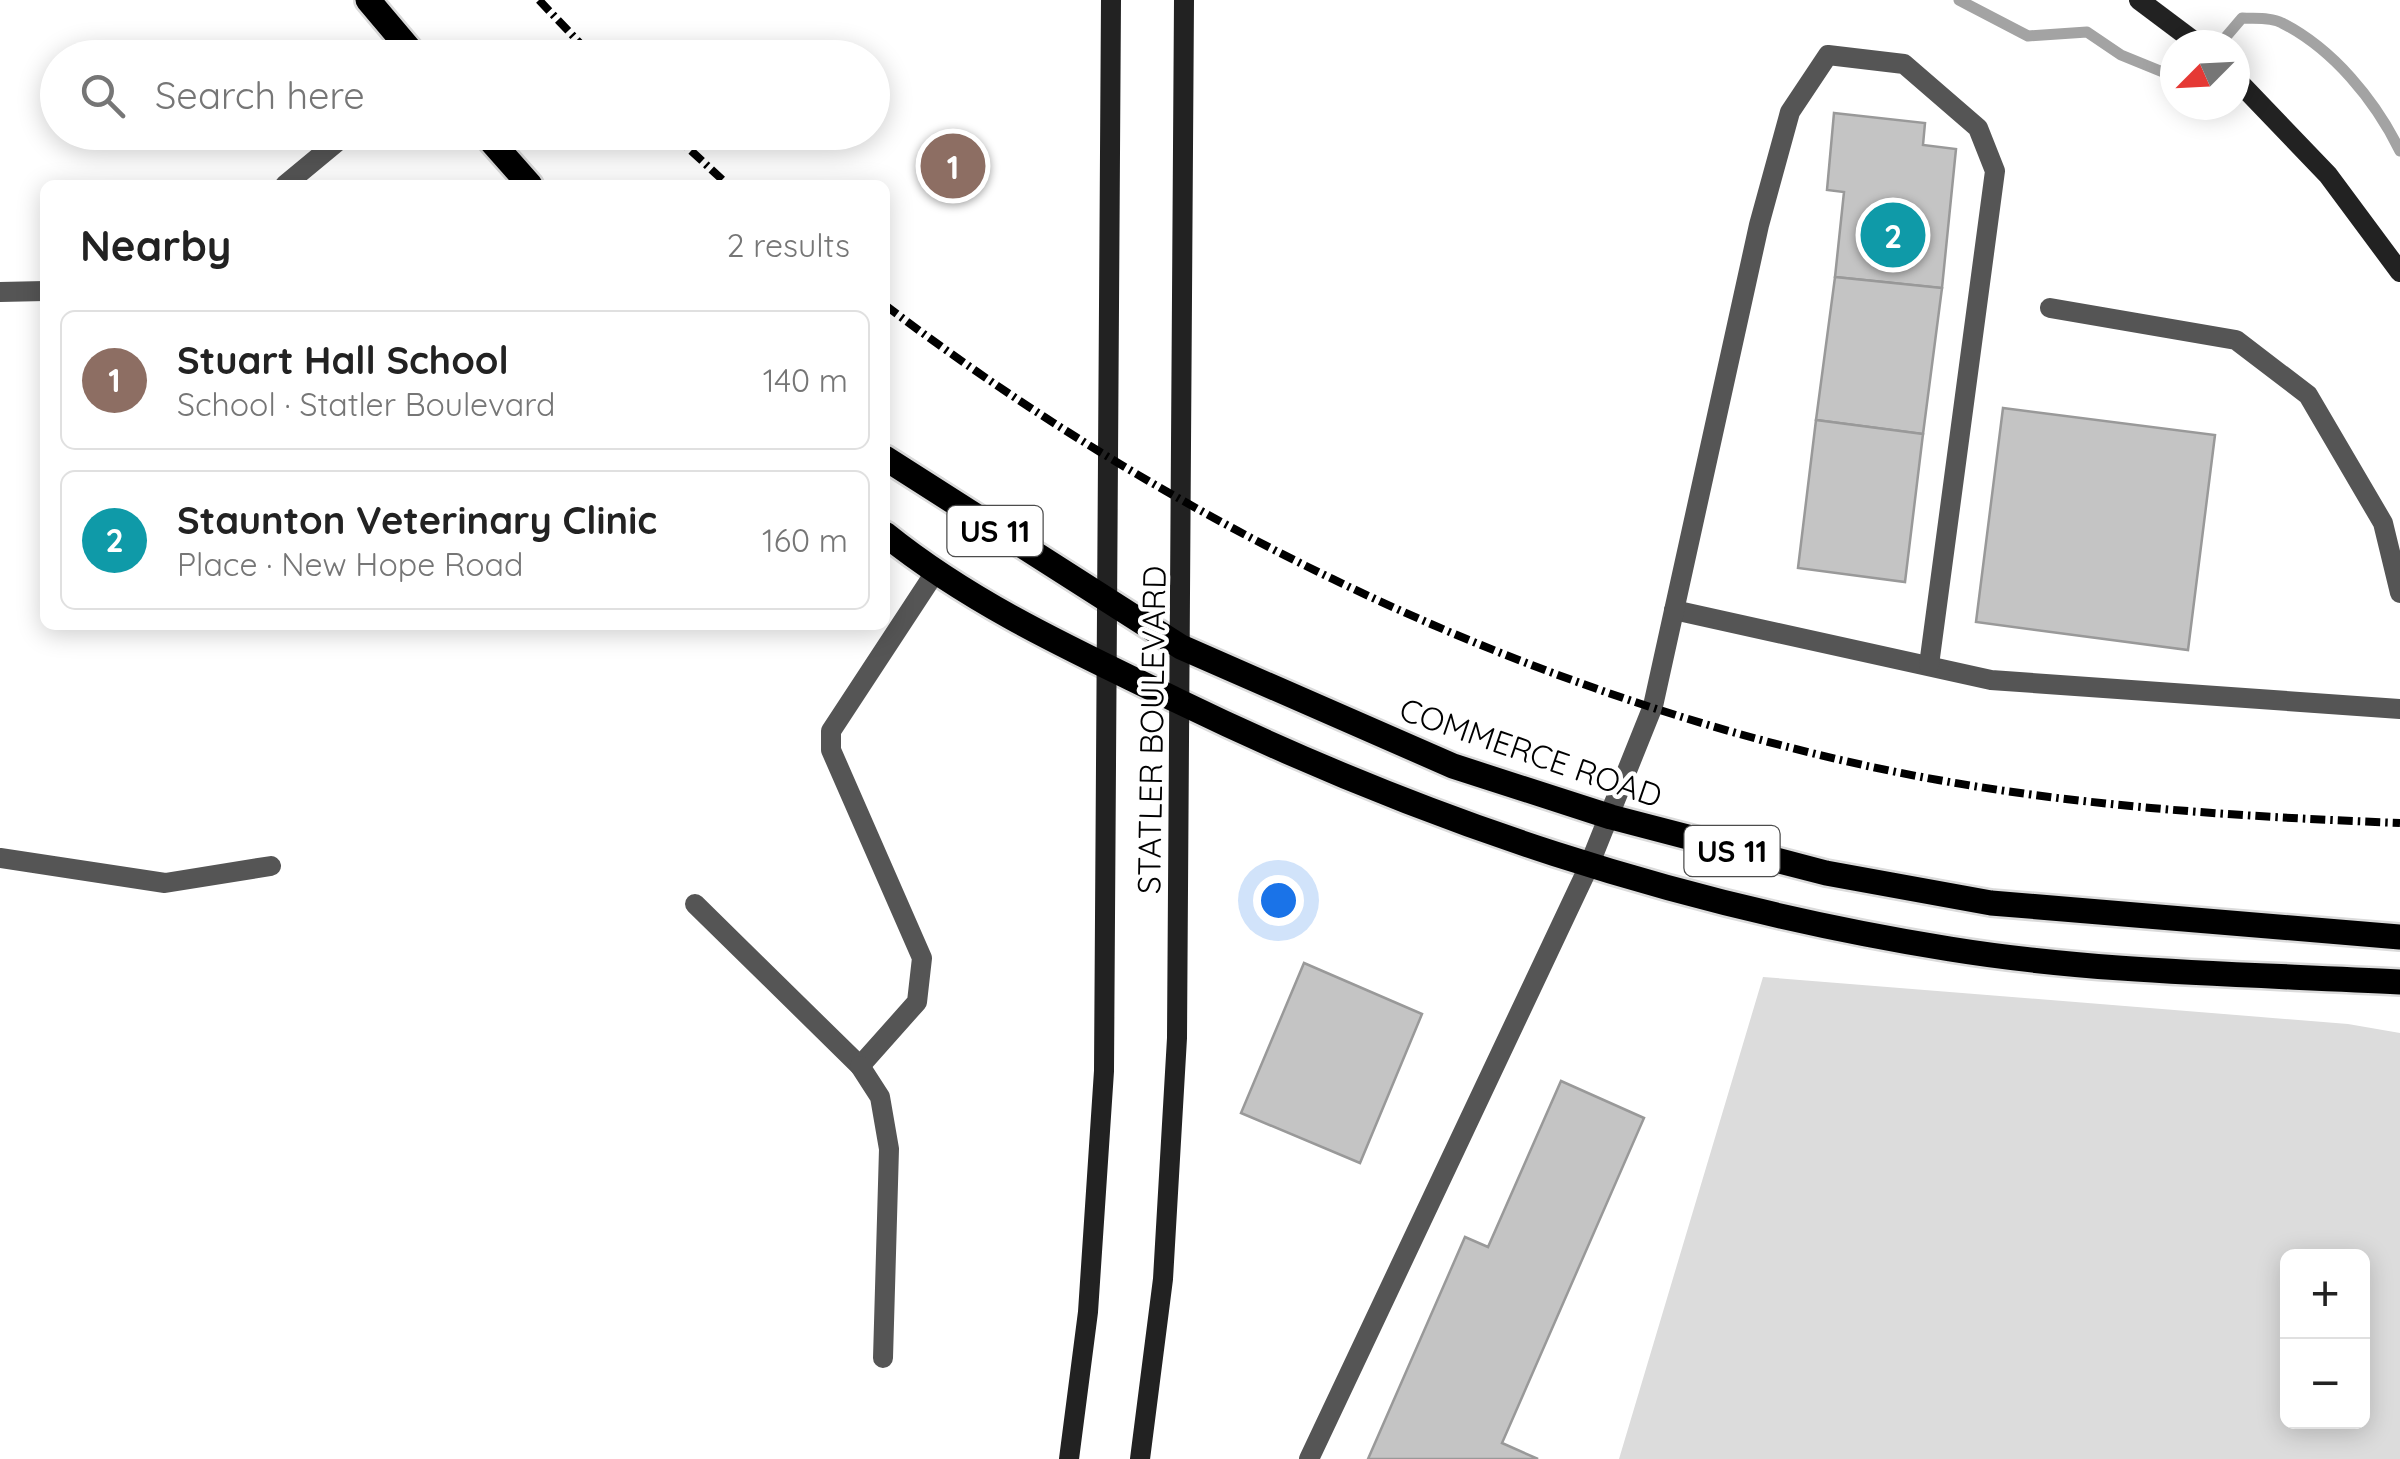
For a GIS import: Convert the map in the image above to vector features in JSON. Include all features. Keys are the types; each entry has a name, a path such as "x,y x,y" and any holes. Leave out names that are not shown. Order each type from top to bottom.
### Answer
{"main road":[{"path":"368,0 401,40"},
{"name":"STATLER BOULEVARD","path":"1070,1459 1090,1296 1102,1107 1111,0"},
{"name":"STATLER BOULEVARD","path":"1140,1459 1171,1176 1182,646 1184,0"},
{"path":"2139,0 2180,30"},
{"path":"2250,93 2328,174 2400,272"},
{"path":"499,150 526,180"},
{"name":"COMMERCE ROAD","path":"890,461 1182,646 1453,766 1610,818 1826,874 1991,902 2400,937"},
{"name":"US 11","path":"890,538 1029,628 1180,702 1446,819 1588,868 1782,918 1954,950 2127,968 2400,982"}],"street":[{"path":"1308,1459 1588,868 1653,706 1759,225 1790,112 1828,55 1904,64 1978,128 1995,171 1929,665"},
{"path":"291,180 328,150"},
{"path":"0,292 40,291"},
{"path":"2050,308 2236,340 2308,394 2383,523 2400,594"},
{"path":"860,1066 917,1002 922,958 831,750 831,731 936,571"},
{"path":"1674,610 1991,680 2400,709"},
{"path":"0,858 165,883 270,866"},
{"path":"695,904 860,1066 880,1097 888,1149 883,1358"}],"shaded area":[{"path":"1763,977 2348,1024 2400,1033 2400,1459 1619,1459"}],"building":[{"path":"1834,113 1925,123 1923,145 1956,149 1942,288 1835,277 1844,192 1827,190"},
{"path":"1835,277 1942,288 1923,434 1816,420"},
{"path":"2003,408 2215,435 2188,650 1976,622"},
{"path":"1816,420 1923,434 1905,582 1798,568"},
{"path":"1304,963 1422,1014 1360,1163 1241,1113"},
{"path":"1561,1081 1644,1118 1502,1443 1538,1459 1368,1459 1465,1237 1488,1247"}],"waterway":[{"path":"1959,0 2028,36 2087,32 2121,55 2160,71"},
{"path":"2232,30 2242,18 2268,19 2301,34 2351,78 2400,151"}],"railway":[{"path":"539,0 577,40"},
{"path":"690,150 723,180"},
{"path":"890,309 994,384 1227,525 1350,587 1475,643 1603,691 1732,732 1863,765 1996,790 2198,812 2400,823"}],"place":[{"name":"Stuart Hall School","path":"953,166"},
{"name":"Staunton Veterinary Clinic","path":"1893,235"}]}
